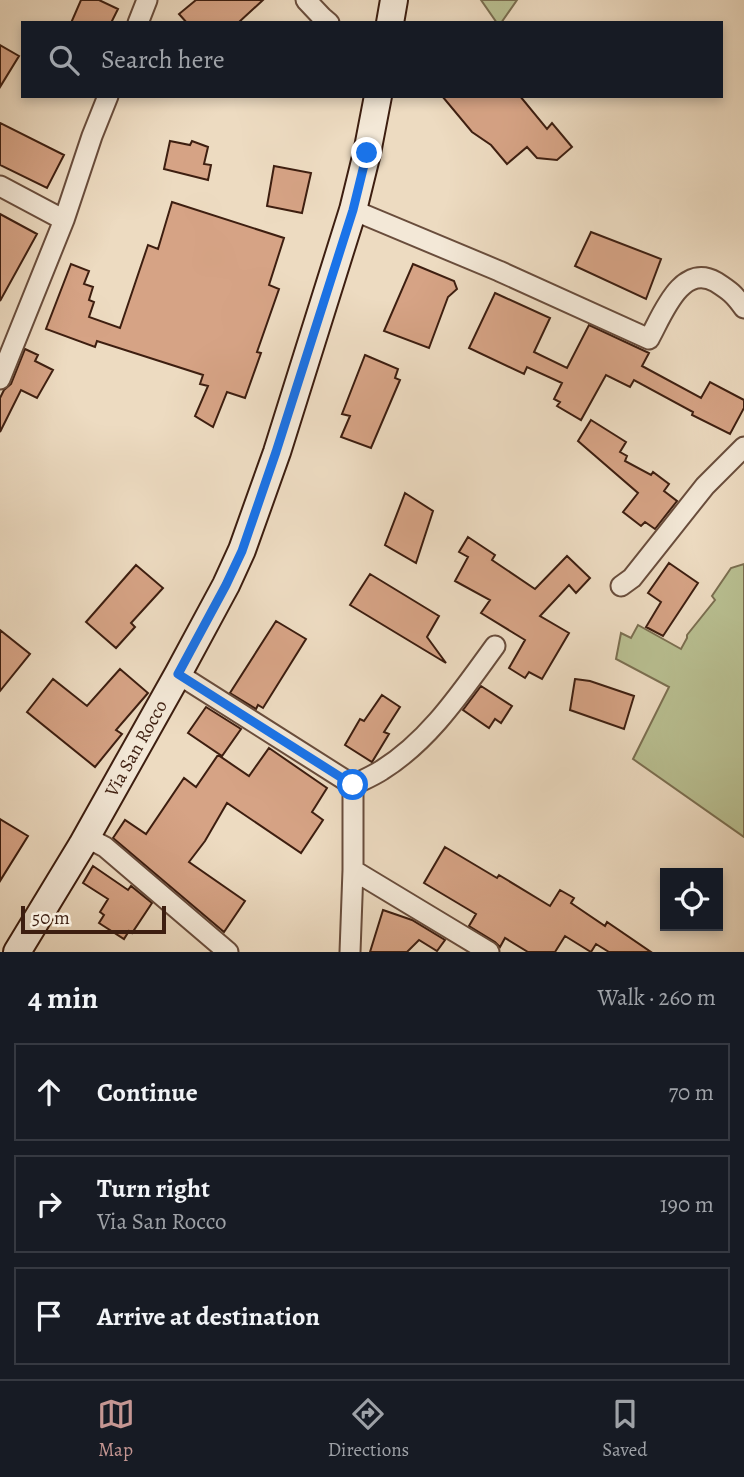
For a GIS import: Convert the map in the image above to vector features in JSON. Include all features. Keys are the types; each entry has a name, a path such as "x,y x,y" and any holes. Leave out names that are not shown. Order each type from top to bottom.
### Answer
{"street":[{"path":"139,21 147,0"},
{"path":"306,0 326,21"},
{"path":"390,21 394,0"},
{"path":"0,379 64,220 107,98"},
{"name":"Via San Rocco","path":"17,952 178,674 242,551 353,210 377,98"},
{"path":"0,186 64,220"},
{"path":"353,210 499,271 649,339 678,288 695,278 710,278 734,293 744,308"},
{"path":"621,586 632,578 705,486 744,447"},
{"path":"353,785 383,769 414,745 450,707 495,646"},
{"path":"178,674 353,785"},
{"path":"350,952 353,785"},
{"path":"86,837 105,847 229,952"},
{"path":"353,870 489,952"}],"green space":[{"path":"481,0 517,0 502,21 496,21"},
{"path":"744,564 744,837 633,759 669,687 616,659 621,633 631,638 638,625 681,649 687,635 715,600 712,596 731,568"}],"building":[{"path":"81,0 99,0 118,9 112,21 72,21"},
{"path":"196,0 263,0 240,21 185,21 179,14"},
{"path":"0,45 19,56 0,87"},
{"path":"444,98 522,98 547,129 552,123 572,147 557,160 537,158 527,147 507,164 491,145 472,132"},
{"path":"0,123 64,155 47,188 0,165"},
{"path":"170,141 190,145 192,141 208,147 204,164 211,165 208,180 164,169"},
{"path":"274,166 311,173 302,213 267,206"},
{"path":"172,202 284,238 269,285 279,289 257,352 261,353 245,398 227,392 213,427 195,416 208,386 200,384 203,375 97,341 95,347 46,329 71,264 89,271 84,284 93,287 89,300 94,302 89,317 120,328 148,245 158,249"},
{"path":"0,214 37,234 0,301"},
{"path":"591,232 661,259 646,299 575,266"},
{"path":"413,264 454,281 457,289 448,297 429,348 384,331"},
{"path":"495,293 550,318 534,352 567,368 589,325 649,353 642,366 701,398 710,382 744,400 744,408 730,434 634,380 630,387 606,375 581,420 557,406 560,402 554,399 562,383 527,367 524,374 469,348"},
{"path":"25,349 38,355 35,361 53,370 37,398 21,390 0,432 0,398 11,384"},
{"path":"365,355 398,369 395,378 400,380 371,448 341,437 350,416 342,414"},
{"path":"591,420 626,442 620,452 627,456 625,461 651,475 653,472 669,484 664,491 677,501 655,529 645,522 641,526 623,512 638,493 578,441"},
{"path":"405,493 433,511 416,563 385,545"},
{"path":"468,537 495,555 492,560 535,589 567,556 590,578 576,593 569,585 540,616 569,633 542,679 529,672 525,678 509,668 525,640 481,613 490,600 455,581 468,557 459,552"},
{"path":"669,563 698,583 663,636 646,627 661,602 648,593"},
{"path":"136,565 163,588 131,623 135,627 116,648 86,622"},
{"path":"370,574 439,616 427,637 446,663 350,605"},
{"path":"276,621 306,639 263,708 258,705 256,709 230,693"},
{"path":"0,630 30,654 0,691"},
{"path":"120,669 148,693 116,730 122,734 95,767 27,712 53,679 87,706"},
{"path":"575,679 590,681 634,696 624,729 570,710"},
{"path":"481,686 512,706 501,723 495,719 489,728 463,710"},
{"path":"382,695 400,707 384,732 389,734 372,762 345,745 360,719 364,721"},
{"path":"206,707 241,729 222,756 188,733"},
{"path":"269,748 327,788 312,812 323,820 301,853 227,803 189,862 245,901 224,932 113,838 125,820 146,834 184,778 196,787 218,755 249,776"},
{"path":"0,819 28,836 0,881"},
{"path":"445,847 550,906 560,890 574,898 571,903 605,926 607,922 651,952 609,952 596,944 591,952 565,936 555,952 528,952 505,938 500,947 469,926 476,914 424,883"},
{"path":"93,866 128,890 131,886 152,903 132,933 129,931 124,939 99,923 104,915 100,912 108,899 83,883"},
{"path":"383,910 412,920 445,940 437,951 419,940 407,952 370,952"}],"route":[{"path":"353,785 178,674 242,551 353,210 367,153"}]}
